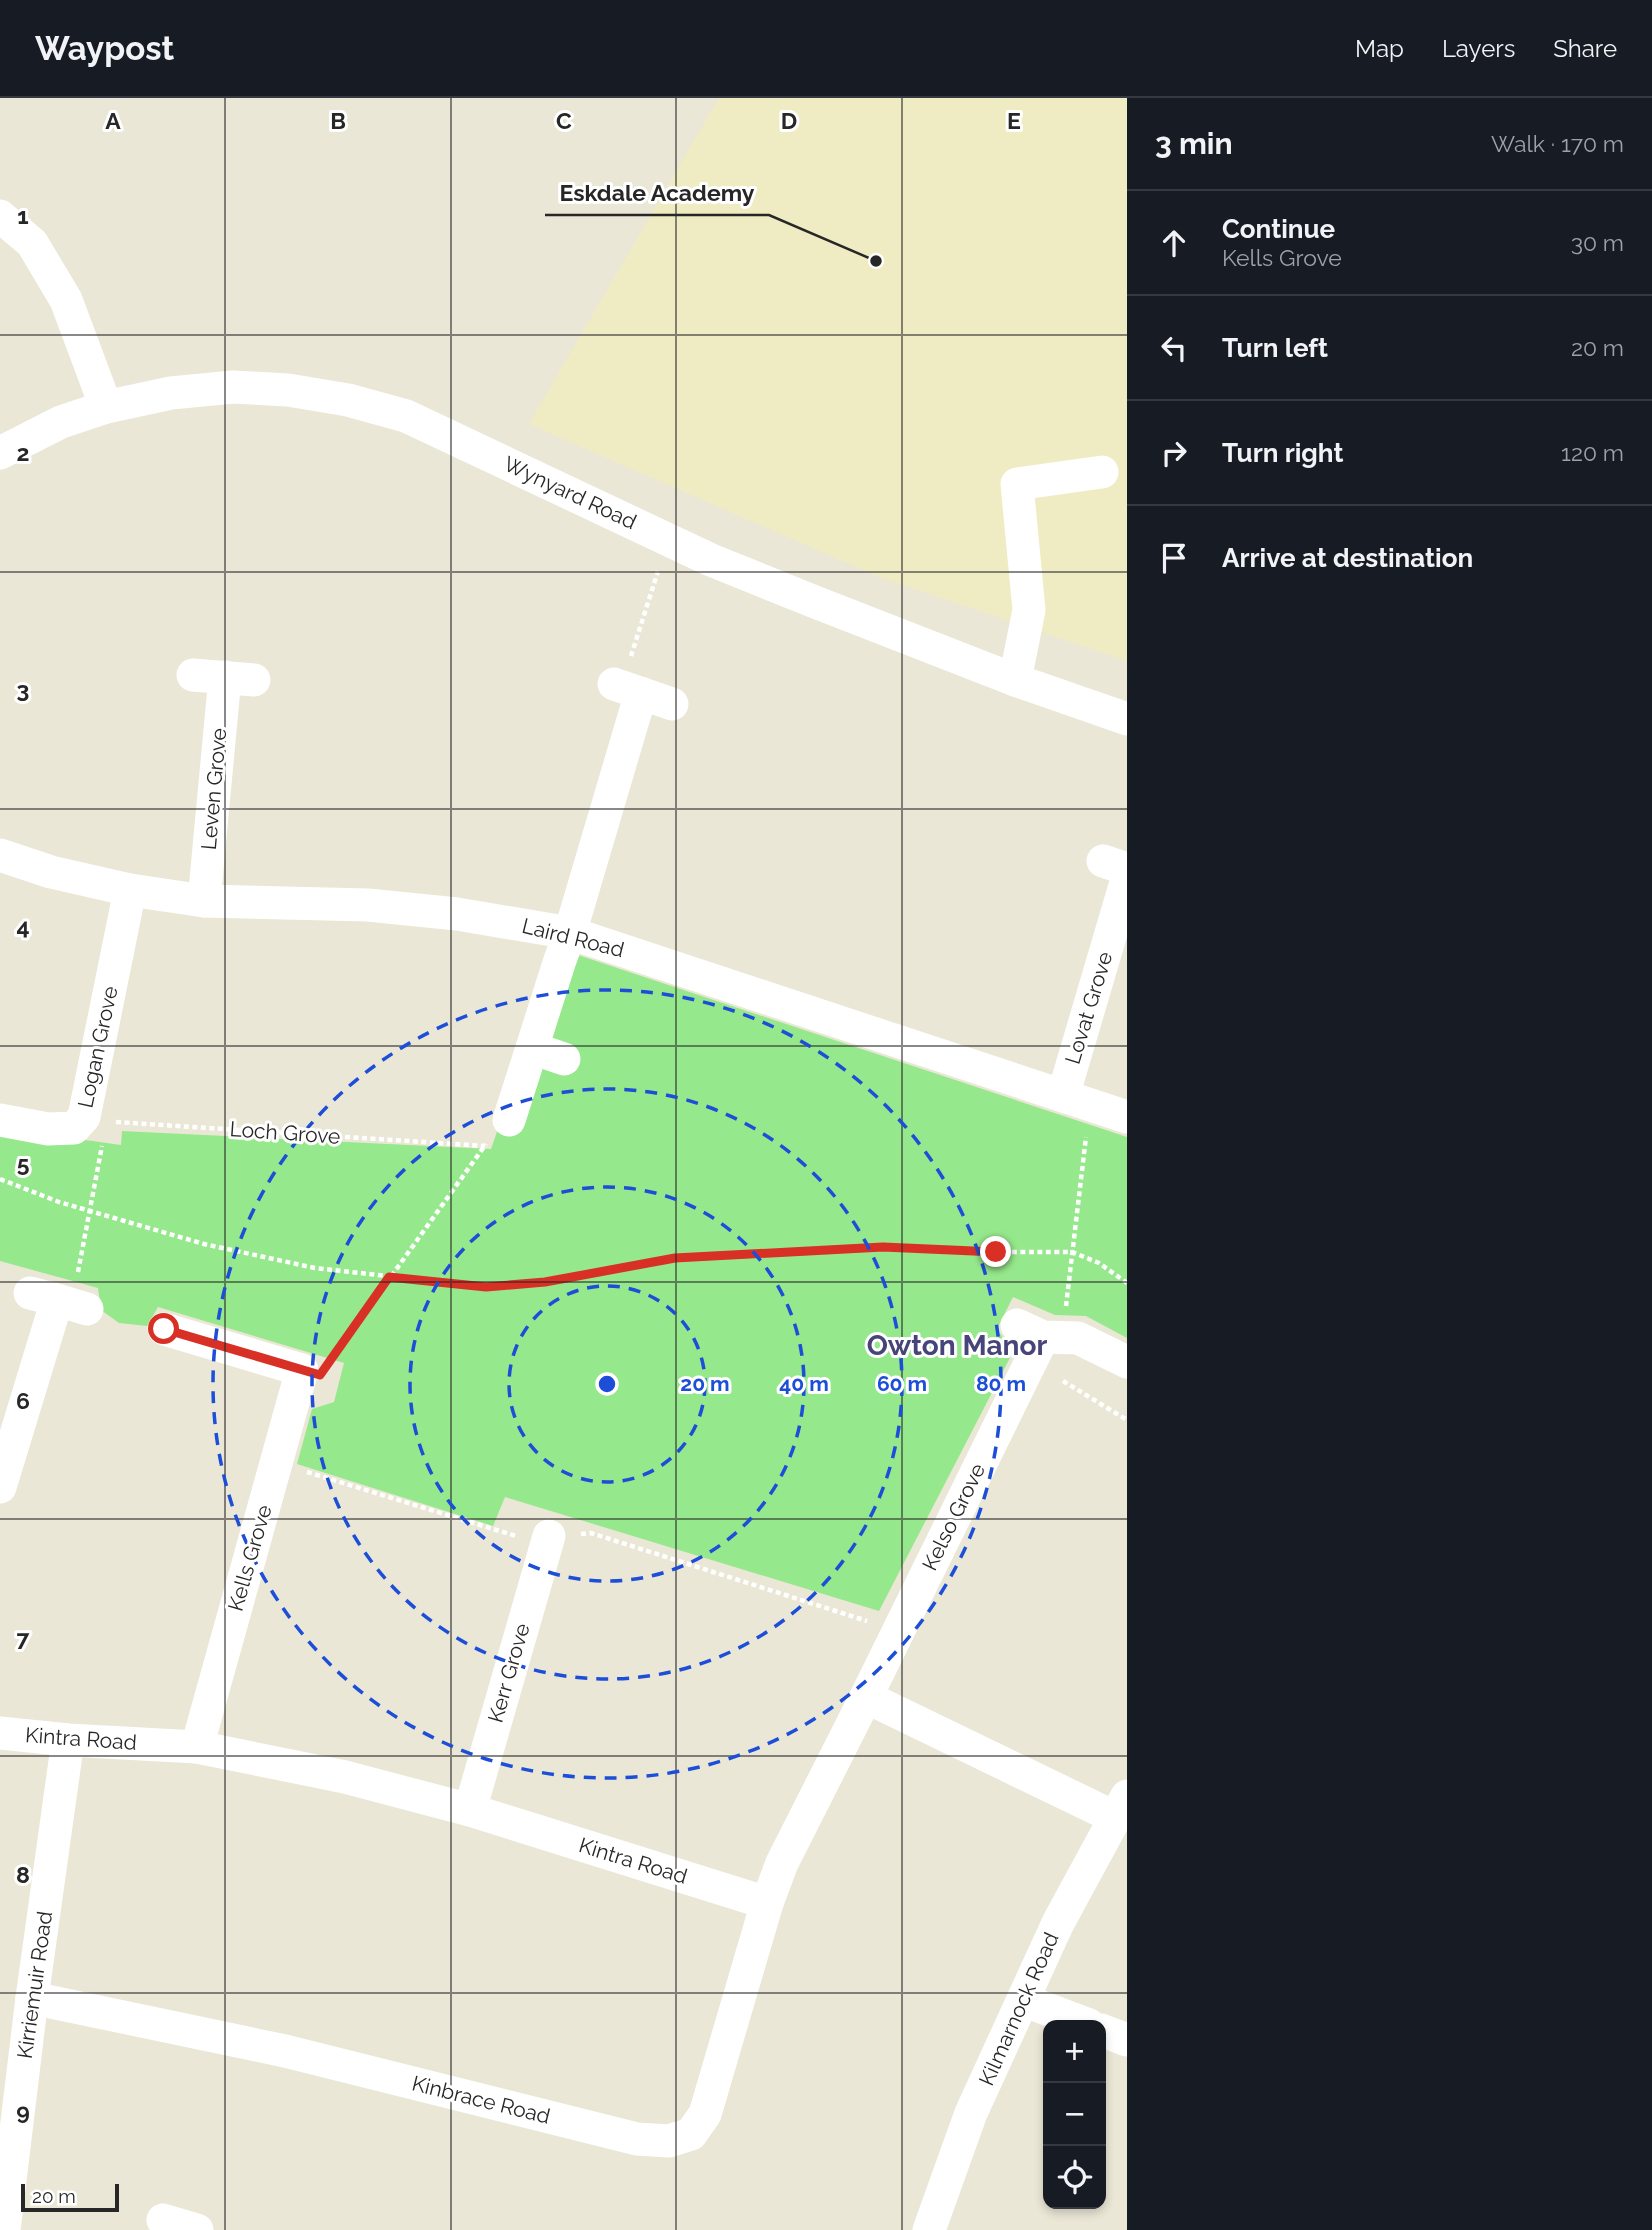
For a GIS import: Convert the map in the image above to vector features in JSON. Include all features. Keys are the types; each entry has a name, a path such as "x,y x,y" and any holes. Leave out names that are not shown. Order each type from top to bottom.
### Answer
{"street":[{"path":"0,216 32,243 66,299 106,407"},
{"name":"Wynyard Road","path":"0,453 61,422 106,407 171,393 233,387 288,390 348,400 406,416 667,540 815,602 1015,680 1127,719"},
{"path":"1015,680 1029,610 1017,484 1102,472"},
{"name":"Leven Grove","path":"204,901 224,677"},
{"path":"509,1120 570,933 637,692"},
{"name":"Laird Road","path":"0,855 51,872 130,890 204,901 368,905 457,914 570,933 1127,1117"},
{"name":"Lovat Grove","path":"1076,1100 1119,870"},
{"name":"Logan Grove","path":"0,1120 48,1129 74,1128 95,1119 130,890"},
{"path":"532,1048 564,1059"},
{"path":"0,1487 61,1302"},
{"path":"164,1329 311,1372"},
{"path":"1041,1334 1078,1338 1127,1362"},
{"name":"Kelso Grove","path":"866,1696 1041,1334"},
{"name":"Kells Grove","path":"197,1747 276,1463 311,1372"},
{"name":"Kerr Grove","path":"470,1810 548,1541"},
{"path":"767,1903 782,1863 866,1696 1121,1807"},
{"name":"Kintra Road","path":"0,1733 68,1740 197,1747 345,1777 470,1810 767,1903"},
{"name":"Kirriemuir Road","path":"4,2230 32,1998 68,1740"},
{"name":"Kilmarnock Road","path":"929,2230 971,2113 1058,1923 1121,1807"},
{"name":"Kinbrace Road","path":"32,1998 285,2051 637,2139 669,2141 691,2134 705,2114 767,1903"},
{"path":"1023,2000 1076,2020"},
{"path":"1106,2032 1127,2040"},
{"path":"163,2220 197,2230"}],"path":[{"path":"637,692 667,540"},
{"path":"1041,1334 1072,1252 1076,1100"},
{"path":"61,1302 90,1210 95,1119"},
{"name":"Loch Grove","path":"95,1119 485,1146 389,1277"},
{"path":"0,1179 59,1202 204,1244 314,1268 486,1287 545,1282 675,1258 883,1247 1072,1252 1099,1262 1127,1283"},
{"path":"311,1372 389,1277"},
{"path":"1063,1381 1127,1420"},
{"path":"276,1463 548,1541 591,1533 898,1631"}],"shaded area":[{"path":"719,98 1127,98 1127,661 877,576 529,424"}],"green space":[{"path":"578,955 1127,1137 1127,1338 1086,1316 1055,1315 1013,1297 997,1329 1013,1352 879,1611 505,1497 493,1526 297,1464 312,1409 334,1402 344,1363 158,1307 147,1326 119,1323 101,1310 98,1288 0,1261 0,1128 121,1145 122,1131 491,1149 498,1129 521,1132"}],"place":[{"name":"Eskdale Academy","path":"876,261"}],"district":[{"name":"Owton Manor","path":"957,1345"}],"route":[{"path":"164,1329 320,1375 389,1277 486,1287 545,1282 675,1258 883,1247 996,1252"}]}
